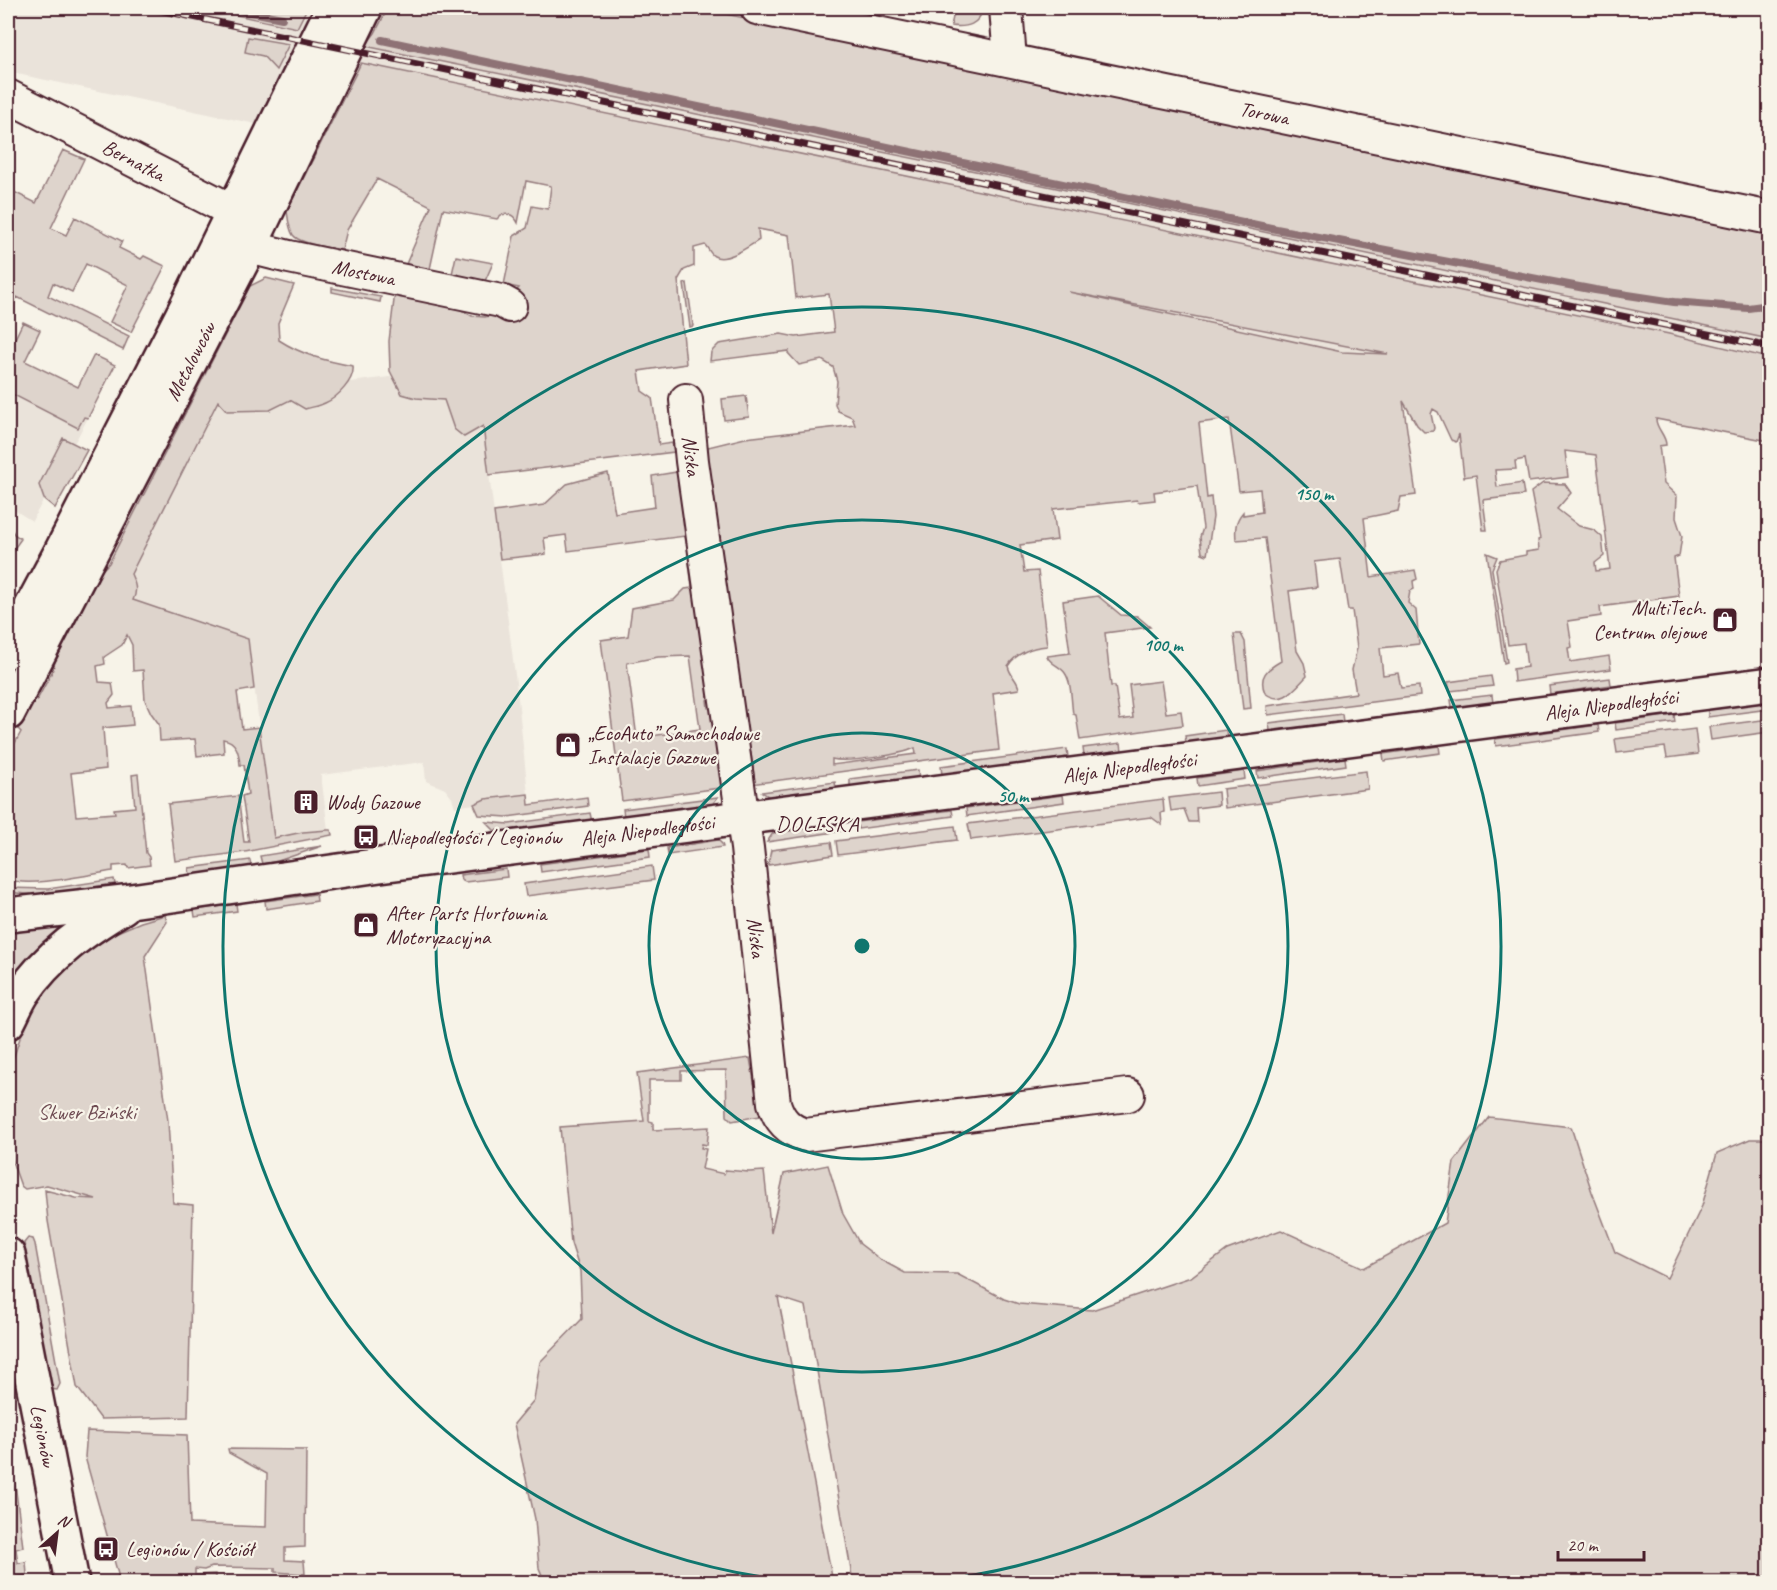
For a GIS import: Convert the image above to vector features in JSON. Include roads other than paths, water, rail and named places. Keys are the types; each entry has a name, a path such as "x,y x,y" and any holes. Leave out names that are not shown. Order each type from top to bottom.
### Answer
{"street":[{"name":"Metalowców","path":"8,713 240,231 333,8"},
{"name":"Metalowców","path":"8,651 62,549 365,8"},
{"name":"Torowa","path":"757,8 1770,218"},
{"path":"1006,8 1010,60"},
{"name":"Bernatka","path":"8,96 240,231"},
{"name":"Mostowa","path":"240,231 501,301 510,306"},
{"name":"Niska","path":"686,400 692,461 743,819 777,1116 794,1132 805,1135 1128,1095"},
{"name":"Aleja Niepodległości","path":"15,910 132,901 380,866 1770,684"},
{"name":"Aleja Niepodległości","path":"8,1022 24,992 52,958 87,928 132,901"},
{"name":"Legionów","path":"8,1256 72,1582"}],"waterway":[{"path":"230,8 282,18"},
{"path":"382,40 1271,228 1595,290 1674,302 1748,308 1770,305"}],"railway":[{"path":"150,8 1770,347"}],"place":[{"name":"MultiTech. Centrum olejowe","path":"1725,620"},
{"name":"„EcoAuto” Samochodowe Instalacje Gazowe","path":"568,745"},
{"name":"Wody Gazowe","path":"306,802"},
{"name":"Niepodległości / Legionów","path":"366,837"},
{"name":"After Parts Hurtownia Motoryzacyjna","path":"366,925"},
{"name":"Legionów / Kościół","path":"106,1549"}],"district":[{"name":"DOLISKA","path":"818,823"}],"park label":[{"name":"Skwer Bziński","path":"87,1112"}]}
